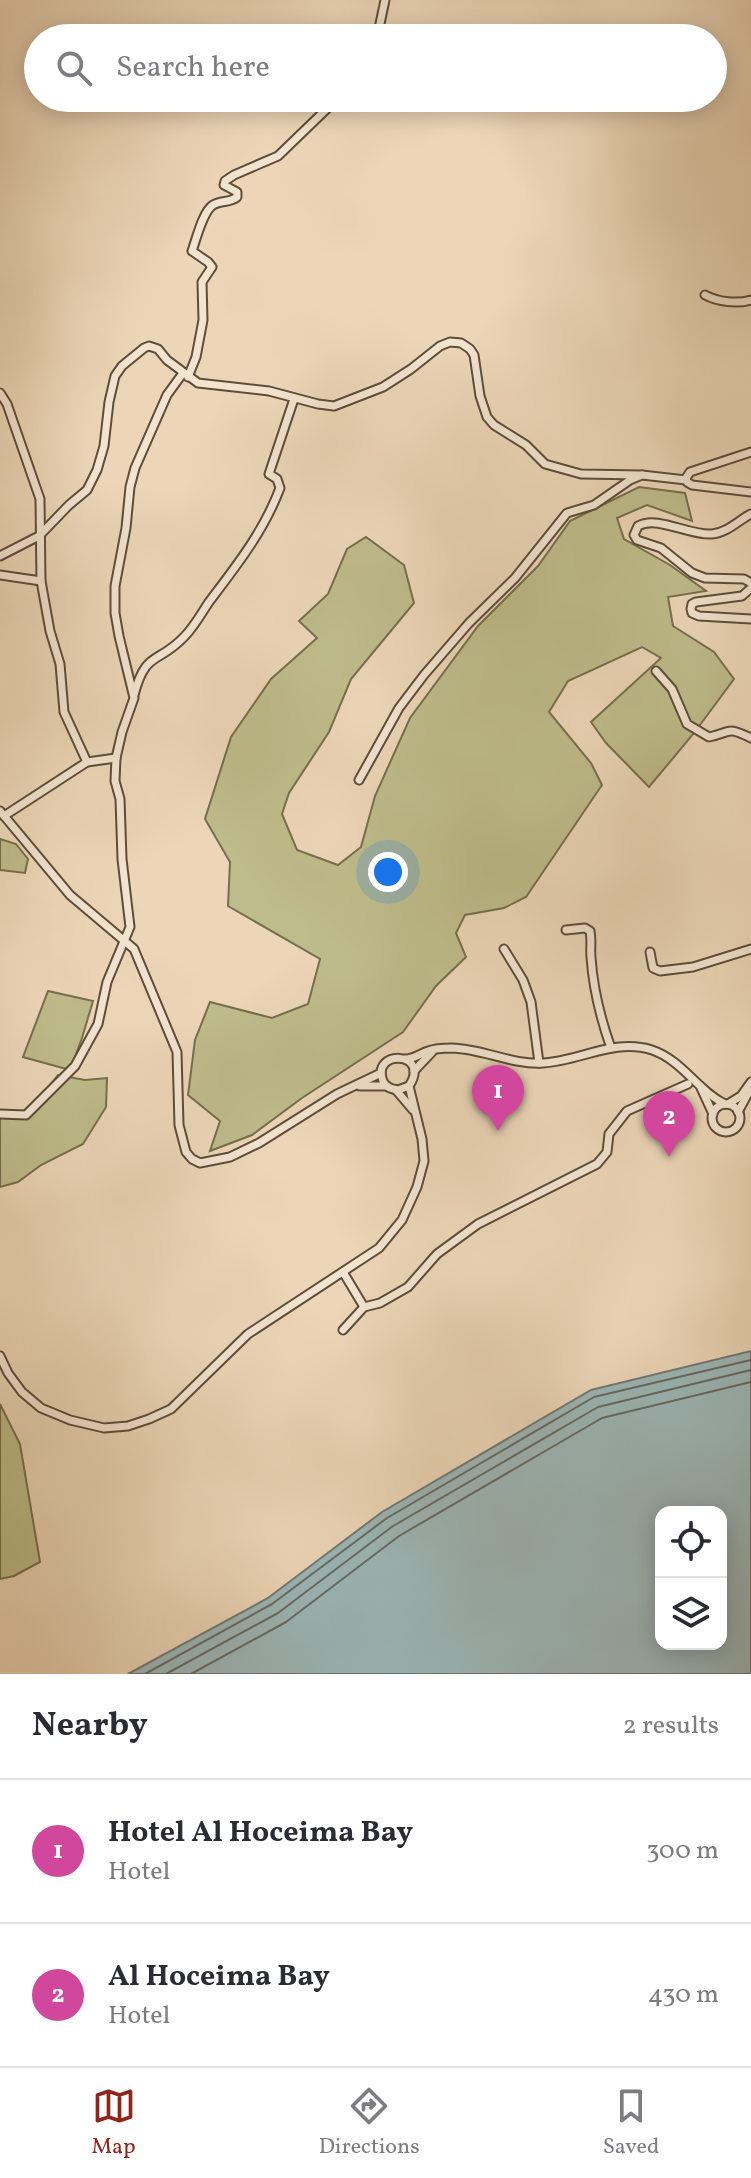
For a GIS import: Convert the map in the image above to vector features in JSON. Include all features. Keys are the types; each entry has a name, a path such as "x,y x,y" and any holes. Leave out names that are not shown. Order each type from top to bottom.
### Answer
{"street":[{"path":"380,24 385,0"},
{"path":"134,698 115,613 118,564 135,468 167,395 196,357 203,320 202,282 212,267 192,251 207,211 215,204 237,197 237,192 224,185 228,178 278,156 324,112"},
{"path":"705,295 738,302 751,300"},
{"path":"0,556 39,536 90,485 104,446 115,376 144,348 152,346 185,375 204,385 261,390 334,406 383,387 440,346 450,342 461,343 470,349 475,359 480,396 487,417 494,425 526,445 545,464 581,474 642,475 751,492"},
{"path":"0,393 7,404 40,499 41,581 60,664 64,712 87,762"},
{"path":"0,1114 26,1115 75,1066 98,1024 107,982 130,927 121,846 120,799 115,781 122,732 140,674 146,664 182,639 237,567 265,524 280,488 277,479 269,474 294,399"},
{"path":"686,480 690,472 751,452"},
{"path":"359,780 407,697 469,623 515,578 567,513 594,505 642,475"},
{"path":"751,514 717,534 699,534 646,522 638,526 634,535 637,540 668,553 692,573 712,579 744,579 751,586 742,596 696,602 692,604 692,613 751,619"},
{"path":"0,575 41,581"},
{"path":"656,671 672,689 687,724 709,737 726,730 751,738"},
{"path":"116,758 87,762 2,813 70,895 134,949 177,1052 179,1125 186,1152 196,1162 220,1160 259,1143 337,1094 381,1073"},
{"path":"566,930 585,928 590,931 595,983 611,1048"},
{"path":"504,949 523,980 531,1002 539,1063"},
{"path":"650,952 653,968 660,971 693,967 751,949"},
{"path":"387,1086 381,1073 389,1060 416,1058 434,1050 465,1049 523,1063 539,1063 611,1048 639,1047 664,1055 700,1086 738,1112"},
{"path":"414,1071 434,1050"},
{"path":"396,1090 409,1086 413,1080 411,1064 403,1058"},
{"path":"751,1082 741,1096 717,1108 713,1114 712,1122 720,1131 727,1132 737,1126 738,1112 751,1088"},
{"path":"343,1330 364,1307 380,1303 408,1287 437,1254 478,1224 597,1164 607,1152 609,1134 627,1111 688,1084"},
{"path":"354,1086 387,1086 396,1090 414,1112"},
{"path":"0,1356 22,1392 41,1408 70,1420 104,1428 128,1426 171,1409 248,1334 379,1248 402,1220 417,1187 424,1161 409,1086"},
{"path":"700,1086 713,1114"},
{"path":"343,1272 364,1307"}],"shaded area":[{"path":"639,487 685,493 692,521 647,505 617,518 624,539 670,565 706,591 668,597 673,626 714,652 734,679 649,787 606,743 591,722 661,658 642,647 568,681 549,712 591,763 602,785 526,897 504,908 465,915 456,933 466,957 436,986 403,1032 252,1135 210,1151 220,1121 188,1095 195,1040 210,1002 272,1018 308,1004 320,959 228,906 230,862 205,819 231,737 271,679 317,638 299,621 328,594 347,549 366,537 404,565 414,603 351,679 329,732 289,793 282,814 297,850 338,865 361,847 375,796 410,718 478,626 538,566 570,521"},
{"path":"0,839 16,844 28,859 25,873 0,870"},
{"path":"48,991 93,1001 70,1070 23,1057"},
{"path":"58,1075 85,1080 107,1078 106,1107 83,1144 41,1165 18,1182 0,1187 0,1112 26,1116"},
{"path":"0,1404 20,1444 40,1562 14,1576 0,1579"}],"water":[{"path":"751,1351 751,1674 128,1674 268,1598 382,1512 591,1390"}],"place":[{"name":"Hotel Al Hoceima Bay","path":"498,1131"},
{"name":"Al Hoceima Bay","path":"669,1157"}]}
